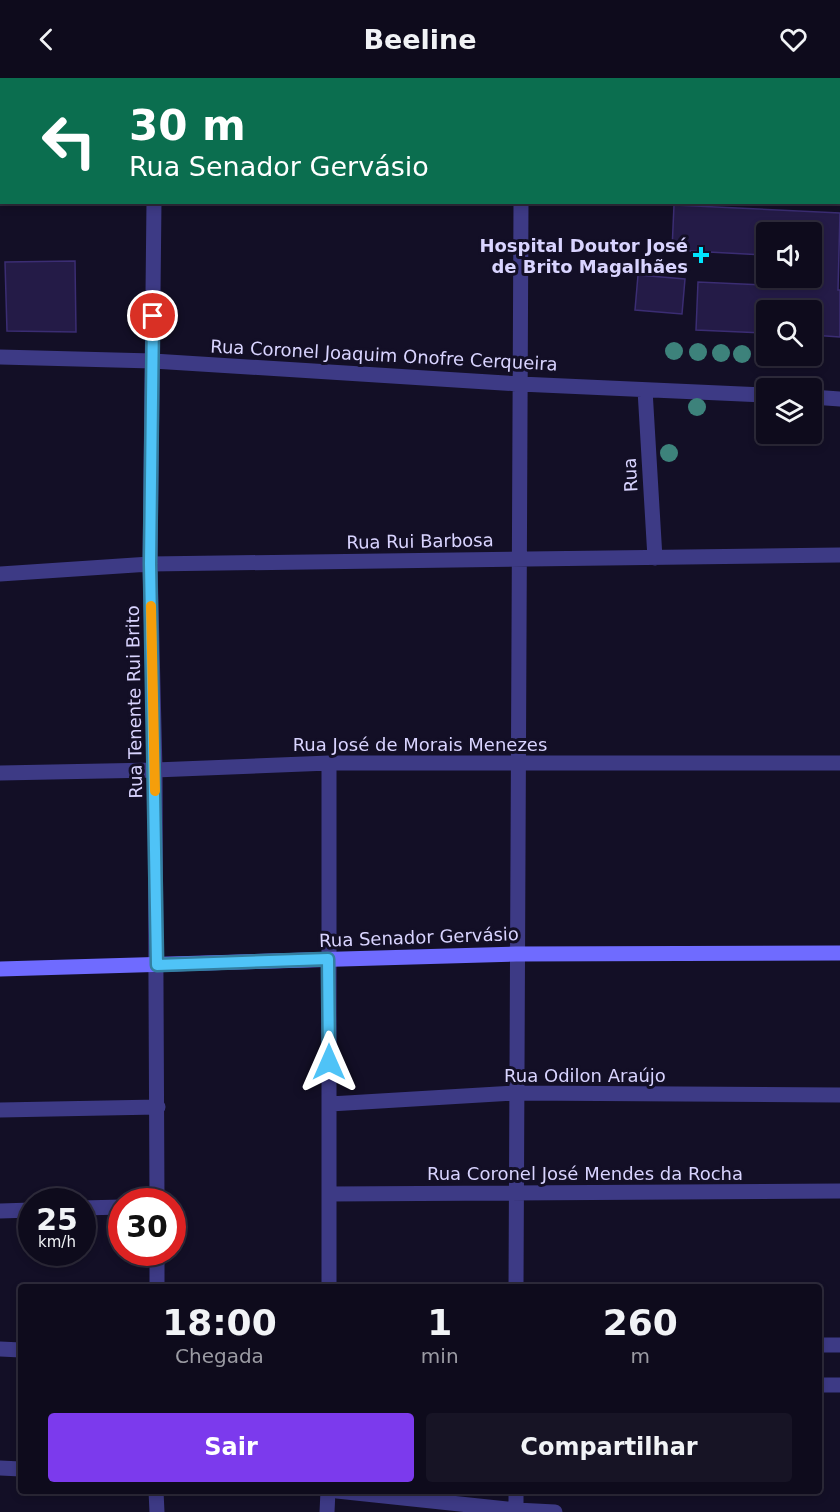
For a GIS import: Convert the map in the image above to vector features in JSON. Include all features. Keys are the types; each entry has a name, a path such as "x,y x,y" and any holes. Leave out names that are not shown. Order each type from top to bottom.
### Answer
{"main road":[{"name":"Rua Senador Gervásio","path":"0,969 516,954 840,953"}],"street":[{"name":"Rua Tenente Rui Brito","path":"154,204 150,564 155,770 157,1188"},
{"path":"516,1284 521,204"},
{"name":"Rua Coronel Joaquim Onofre Cerqueira","path":"0,357 153,361 520,384 756,395"},
{"name":"Rua","path":"645,390 655,558"},
{"path":"822,398 840,399"},
{"name":"Rua Rui Barbosa","path":"0,574 150,564 840,555"},
{"path":"329,763 329,1284"},
{"name":"Rua José de Morais Menezes","path":"0,773 329,763 840,764"},
{"name":"Rua Odilon Araújo","path":"330,1104 516,1093 840,1095"},
{"path":"0,1110 158,1107"},
{"name":"Rua Coronel José Mendes da Rocha","path":"330,1194 840,1191"},
{"path":"0,1211 18,1210"},
{"path":"157,1266 157,1284"},
{"path":"822,1346 840,1345"},
{"path":"0,1349 18,1350"},
{"path":"822,1385 840,1384"},
{"path":"0,1468 18,1469"},
{"path":"156,1494 157,1512"},
{"path":"327,1512 328,1494"},
{"path":"364,1494 516,1511 555,1512"},
{"path":"516,1494 516,1511"}],"building":[{"path":"674,205 840,213 838,290 840,290 840,337 822,336 822,300 756,300 756,333 696,330 698,282 756,285 756,288 822,288 822,222 756,222 756,254 672,250"},
{"path":"75,261 76,332 7,331 5,262"},
{"path":"638,275 685,279 682,314 635,310"}],"slow traffic":[{"path":"151,606 155,791"}],"place":[{"name":"Hospital Doutor José de Brito Magalhães","path":"701,255"}],"route":[{"path":"153,316 150,564 157,965 328,959 329,1062"}]}
